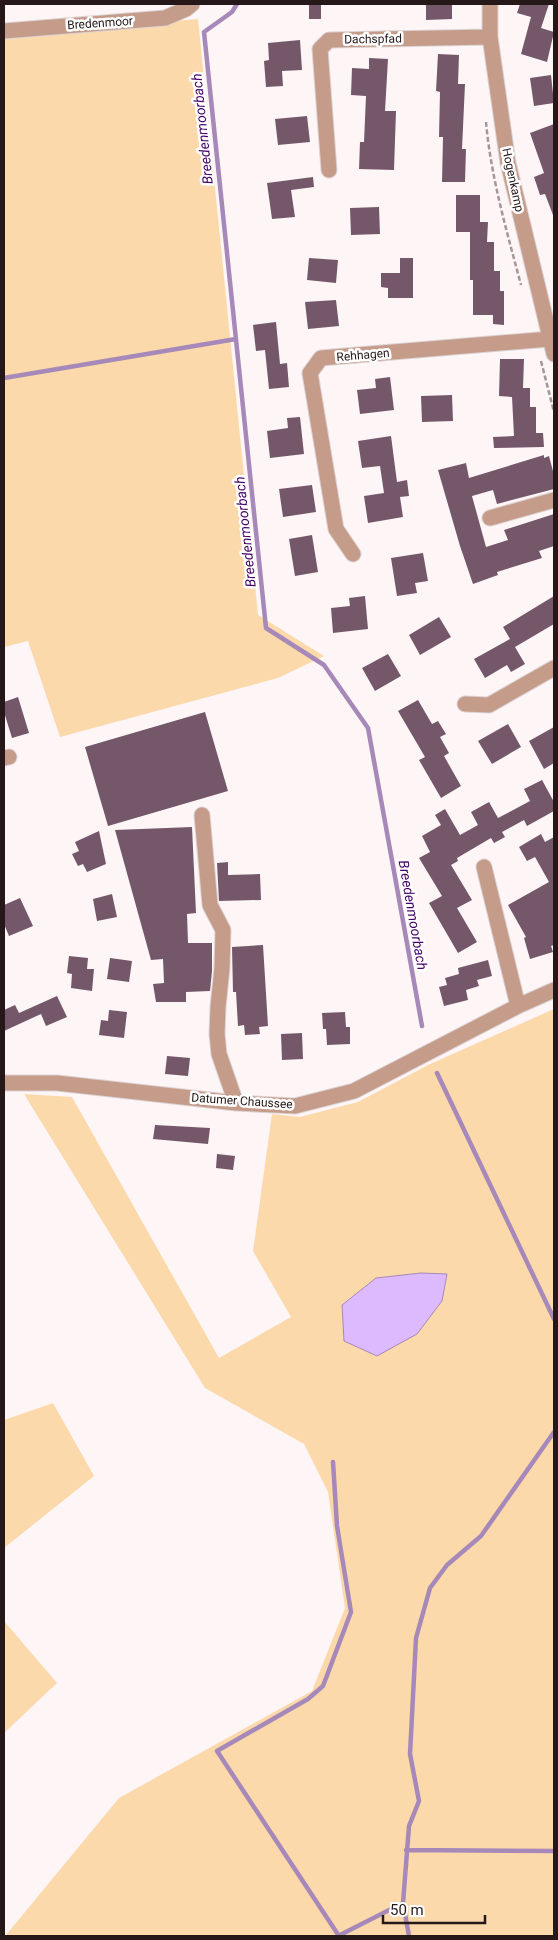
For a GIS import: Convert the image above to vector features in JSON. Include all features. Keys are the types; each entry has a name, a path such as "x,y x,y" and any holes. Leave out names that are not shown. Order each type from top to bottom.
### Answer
{"street":[{"name":"Bredenmoor","path":"4,31 165,18 186,9 192,4"},
{"name":"Hogenkamp","path":"490,4 490,37 508,163 554,354"},
{"name":"Dachspfad","path":"328,170 320,49 329,40 490,37"},
{"name":"Rehhagen","path":"353,554 336,529 332,510 310,373 321,358 550,339"},
{"path":"490,518 554,500"},
{"path":"465,704 489,704 554,668"},
{"path":"202,815 210,906 223,930 217,1034 219,1054 236,1102"},
{"path":"484,867 518,1006"},
{"name":"Datumer Chaussee","path":"4,1083 57,1082 236,1102 295,1106 354,1091 518,1006 554,990"}],"shaded area":[{"path":"198,19 258,615 324,656 278,678 60,737 28,641 4,647 4,35"},
{"path":"554,1009 554,1936 4,1936 119,1798 312,1691 345,1608 328,1492 304,1444 205,1388 24,1094 72,1097 219,1358 291,1317 253,1251 272,1114 300,1117 358,1102 428,1065"},
{"path":"421,1273 447,1274 442,1301 417,1334 377,1356 344,1341 342,1305 376,1278"},
{"path":"53,1403 94,1476 4,1548 4,1420"},
{"path":"4,1621 57,1683 4,1733"}],"building":[{"path":"309,4 321,4 321,19 309,19"},
{"path":"426,4 452,4 452,19 426,20"},
{"path":"520,4 549,4 541,28 554,32 547,62 521,54 531,17 517,13"},
{"path":"300,40 302,70 282,71 283,86 266,87 264,61 269,60 268,43"},
{"path":"438,54 459,55 458,84 465,84 462,149 466,149 465,182 442,182 443,137 439,137 440,92 436,91"},
{"path":"369,58 388,59 385,111 396,111 394,170 359,169 360,142 364,142 366,96 351,95 352,68 369,69"},
{"path":"551,75 554,103 534,106 530,78"},
{"path":"307,116 310,142 278,145 275,119"},
{"path":"554,124 553,215 545,194 540,195 534,177 544,173 530,133"},
{"path":"313,177 314,187 291,190 295,217 272,219 267,183"},
{"path":"456,195 480,195 480,222 488,222 487,242 494,242 494,271 500,271 500,291 504,291 504,325 493,324 493,315 473,315 473,280 470,280 470,232 456,232"},
{"path":"379,207 380,234 351,235 350,208"},
{"path":"309,258 338,260 336,283 307,280"},
{"path":"400,258 413,258 413,298 388,298 388,288 381,287 381,273 400,273"},
{"path":"336,300 339,326 308,329 305,302"},
{"path":"276,322 280,364 287,363 289,387 269,389 265,350 256,351 253,325"},
{"path":"500,359 524,359 523,388 530,388 530,407 536,407 536,433 543,433 544,447 494,448 493,437 514,436 512,397 499,396"},
{"path":"390,377 394,410 360,414 357,390 376,388 375,379"},
{"path":"452,395 453,421 422,422 421,396"},
{"path":"300,417 304,454 270,458 267,431 288,428 287,418"},
{"path":"391,436 397,482 407,480 409,496 400,497 403,517 368,523 364,496 384,493 380,466 362,468 358,441"},
{"path":"544,455 544,458 549,456 554,475 554,489 497,504 493,490 472,496 486,547 508,540 504,530 554,514 554,546 539,551 542,558 497,572 498,575 473,584 438,470 466,463 469,478"},
{"path":"312,485 316,512 283,517 279,489"},
{"path":"312,535 318,572 295,576 289,539"},
{"path":"423,553 428,581 415,583 417,593 397,596 391,558"},
{"path":"365,596 368,629 333,633 331,608 350,606 349,598"},
{"path":"554,596 554,624 515,647 525,664 511,672 507,665 485,678 474,659 510,639 503,627"},
{"path":"439,617 451,637 420,655 409,635"},
{"path":"388,654 401,676 375,691 362,668"},
{"path":"18,697 29,733 12,738 4,712 4,702"},
{"path":"418,700 432,724 438,721 446,734 440,737 449,753 444,756 461,786 441,798 419,760 425,757 398,711"},
{"path":"205,712 228,791 108,826 85,747"},
{"path":"508,724 521,747 492,764 478,741"},
{"path":"554,727 554,763 544,769 529,741"},
{"path":"542,780 554,802 554,811 527,826 524,820 502,832 505,837 494,843 491,838 457,858 458,861 451,865 472,900 457,908 477,942 458,953 429,903 442,896 419,858 430,852 422,836 441,825 435,815 445,809 460,835 478,825 471,812 489,802 498,818 530,801 524,789"},
{"path":"192,827 196,913 187,914 188,943 212,943 210,991 186,992 186,1002 156,1002 153,984 164,983 163,959 151,960 115,830"},
{"path":"99,831 106,864 87,872 83,864 78,866 72,854 79,851 75,842"},
{"path":"541,834 545,842 554,837 554,945 551,946 553,952 530,959 524,938 526,937 508,905 549,882 535,857 527,861 519,847"},
{"path":"228,862 228,875 260,874 261,900 219,901 217,863"},
{"path":"112,894 117,917 97,921 93,899"},
{"path":"20,898 33,926 9,936 4,924 4,905"},
{"path":"263,945 268,1026 259,1027 260,1034 245,1035 244,1025 238,1026 236,992 233,992 232,947"},
{"path":"69,956 88,958 87,969 94,969 92,991 71,988 72,974 67,973"},
{"path":"110,958 132,961 129,982 107,979"},
{"path":"488,960 492,976 477,980 479,986 466,990 468,1000 444,1006 439,987 447,985 445,978 459,974 458,968"},
{"path":"57,996 67,1017 46,1026 41,1014 4,1031 4,1010 15,1005 19,1013"},
{"path":"109,1010 127,1012 124,1038 99,1035 101,1020 108,1021"},
{"path":"345,1012 346,1027 350,1027 350,1044 327,1045 322,1013"},
{"path":"302,1033 303,1059 282,1060 281,1034"},
{"path":"167,1056 190,1058 188,1076 165,1074"},
{"path":"155,1125 210,1128 208,1144 153,1139"},
{"path":"217,1154 235,1156 233,1170 216,1168"}],"waterway":[{"name":"Breedenmoorbach","path":"237,4 232,12 204,32 266,628 324,665 368,728 422,1026"},
{"path":"4,378 236,339"},
{"name":"Breedenmoorbach","path":"437,1073 554,1319"},
{"path":"338,1936 403,1903 409,1826 419,1801 410,1754 416,1638 430,1588 447,1565 481,1536 554,1432"},
{"path":"333,1462 337,1526 351,1612 323,1686 308,1699 217,1751 339,1936"},
{"path":"406,1850 554,1851"},
{"path":"403,1903 409,1936"}]}
